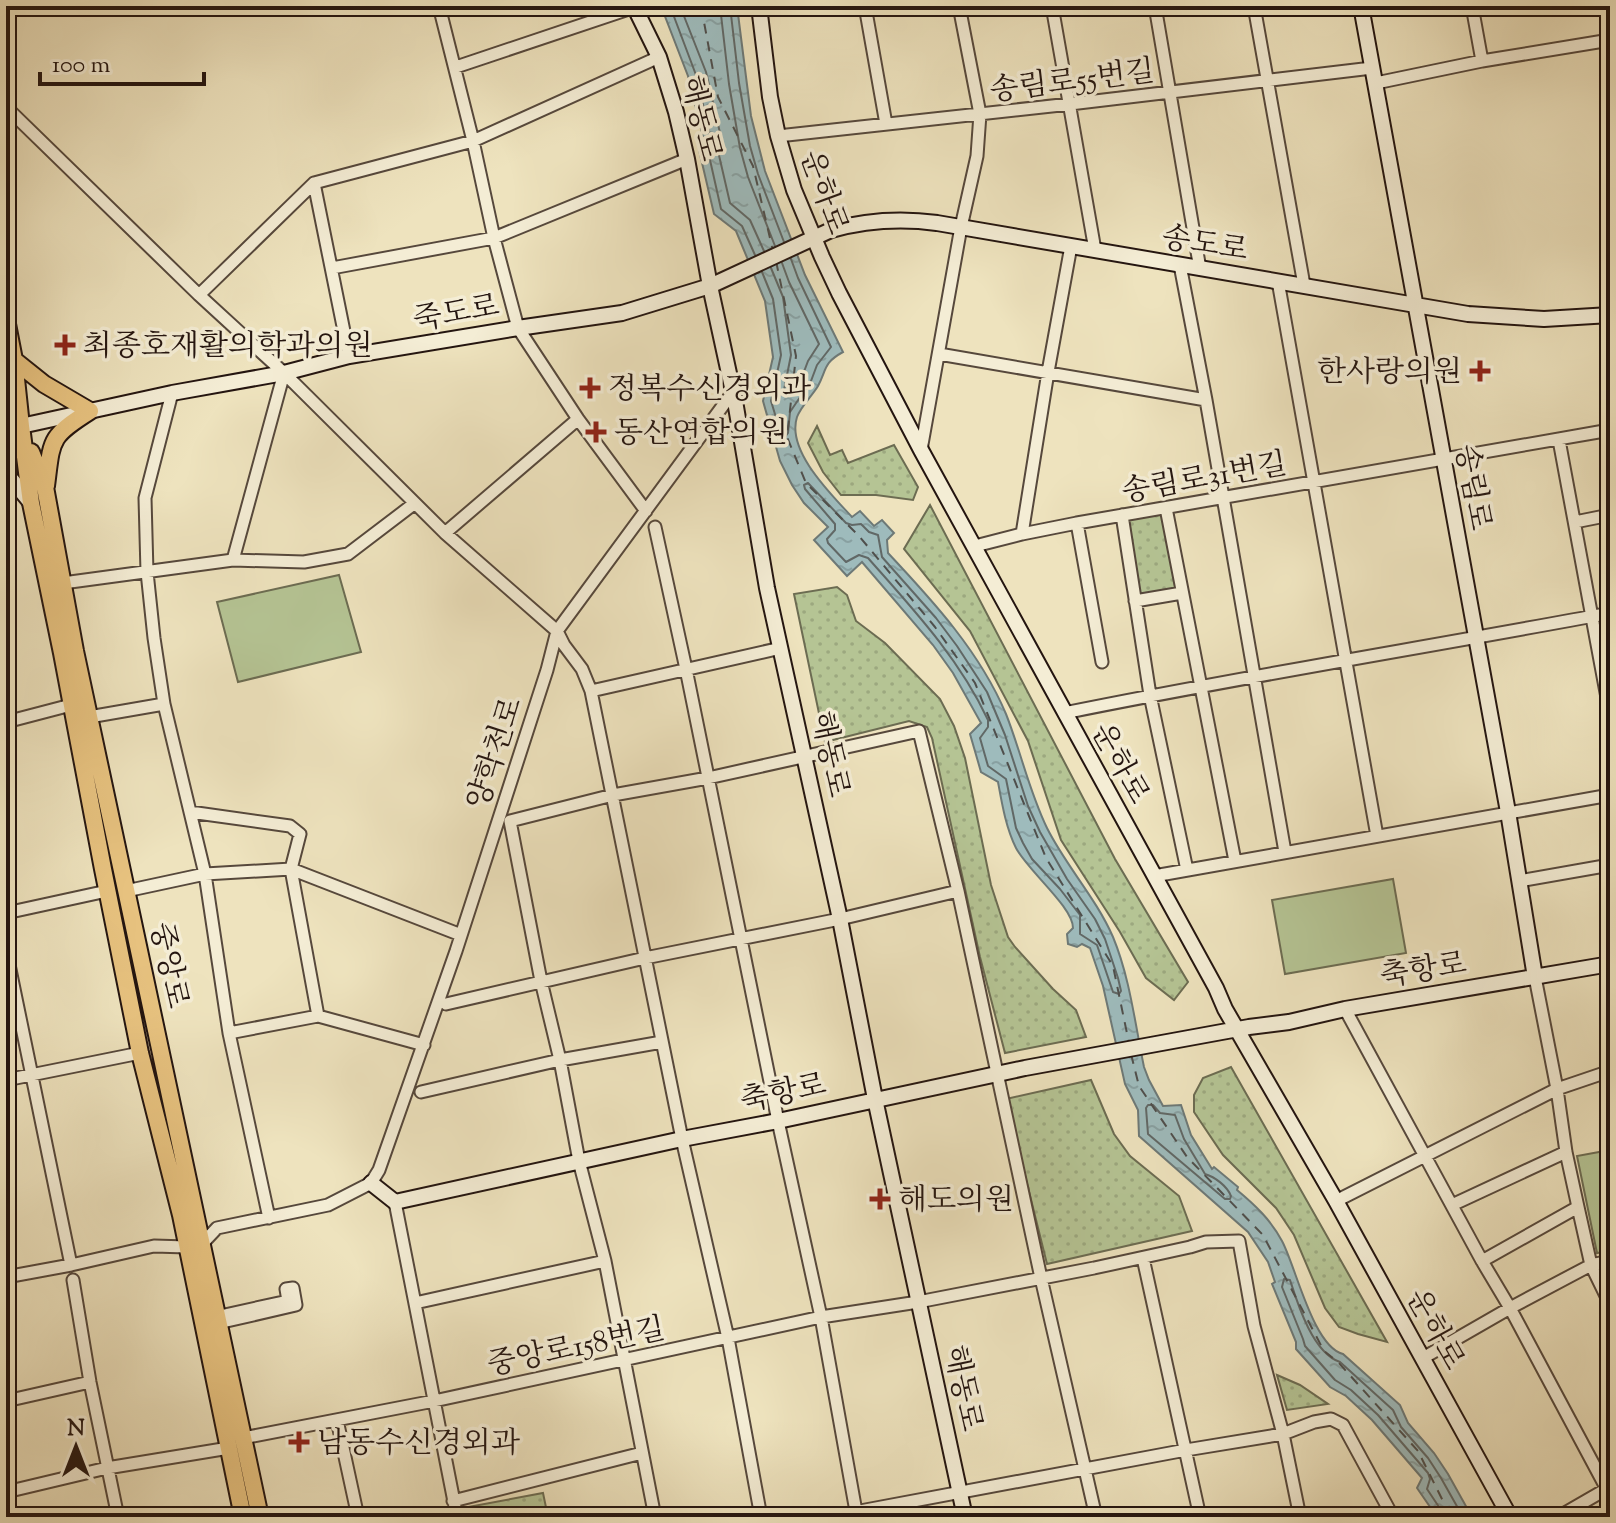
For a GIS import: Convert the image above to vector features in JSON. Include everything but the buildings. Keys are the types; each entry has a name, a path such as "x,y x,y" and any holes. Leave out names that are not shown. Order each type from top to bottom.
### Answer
{"main road":[{"name":"중앙로","path":"6,319 13,422 107,891 140,1053 181,1215 194,1246"},
{"path":"10,367 90,411 66,426 51,443 45,487"},
{"name":"중앙로","path":"13,422 45,487 194,1246 260,1517"},
{"name":"중앙로","path":"213,1321 229,1448 243,1517"}],"street":[{"path":"439,6 518,328 578,419 646,511"},
{"name":"운하로","path":"759,6 768,85 778,136 794,190 839,293 1225,1009 1336,1201 1510,1517"},
{"path":"865,6 886,124"},
{"path":"921,450 961,227 977,156 980,114 959,6"},
{"path":"1052,6 1095,250"},
{"path":"1155,6 1200,269"},
{"path":"1254,6 1304,285"},
{"name":"송림로","path":"1361,6 1508,812 1535,977"},
{"path":"1472,6 1482,61"},
{"path":"456,67 634,7"},
{"name":"해동로","path":"634,7 659,57 687,159 733,392 767,588 965,1517"},
{"name":"송림로55번길","path":"778,136 1267,80 1374,75 1610,40"},
{"path":"199,295 314,183 473,141 659,57"},
{"path":"6,107 199,295 284,373 445,533 557,631 582,669 591,691 682,1139 728,1338 761,1517"},
{"path":"332,268 494,238 687,159"},
{"path":"314,183 349,356"},
{"name":"송도로","path":"710,286 813,237 849,225 883,220 918,221 1468,314 1519,318 1610,315"},
{"path":"1022,534 1071,246"},
{"path":"1180,265 1285,852"},
{"path":"1278,281 1377,836"},
{"name":"죽도로","path":"13,422 90,411 284,373 349,356 622,313 710,286"},
{"path":"939,354 1206,400"},
{"path":"233,560 284,373"},
{"name":"양학천로","path":"375,1177 461,935 557,631 733,392"},
{"path":"172,393 145,498 147,572 154,638 164,704 205,874 229,1033 269,1218"},
{"path":"6,412 13,422 13,450 6,461"},
{"path":"445,533 578,419"},
{"path":"6,441 13,422"},
{"name":"송림로31번길","path":"975,546 1077,523 1610,430"},
{"path":"1559,440 1610,714"},
{"path":"6,482 12,480 31,503"},
{"path":"63,583 233,560 304,562 348,554 415,503"},
{"path":"1166,508 1235,861"},
{"path":"1122,515 1150,695 1187,870"},
{"path":"1575,522 1610,515"},
{"path":"1077,523 1102,662"},
{"path":"655,527 821,1317 856,1514"},
{"path":"1135,601 1182,593"},
{"path":"1064,713 1610,613"},
{"path":"591,691 781,648"},
{"path":"89,717 164,704"},
{"path":"6,722 71,705"},
{"path":"613,795 708,778 919,731 958,891 1096,1517"},
{"name":"양학천로","path":"541,981 510,821 613,795"},
{"path":"1154,876 1610,795"},
{"path":"190,812 290,826 300,834 291,869 318,1016"},
{"path":"1519,881 1610,865"},
{"path":"126,891 205,874 291,869 461,935"},
{"path":"6,913 107,891"},
{"path":"446,1004 958,891"},
{"path":"6,950 71,1265"},
{"name":"축항로","path":"395,1202 1025,1068 1610,964"},
{"path":"1535,977 1566,1152 1591,1265 1610,1304"},
{"path":"541,981 579,1161 605,1261 655,1517"},
{"path":"1345,1009 1609,1490 1558,1517"},
{"path":"229,1033 318,1016 424,1045"},
{"path":"421,1092 560,1060 662,1042"},
{"path":"6,1080 140,1053"},
{"path":"1336,1201 1557,1089 1610,1071"},
{"path":"1452,1205 1566,1152"},
{"path":"6,1277 154,1246 194,1246 217,1228 328,1205 375,1177 395,1202 457,1517"},
{"path":"1482,1261 1578,1207"},
{"name":"중앙로158번길","path":"243,1438 434,1401 821,1317 918,1302 1143,1258 1206,1242 1239,1241 1254,1326 1283,1434"},
{"path":"1143,1258 1200,1517"},
{"path":"415,1303 605,1261"},
{"path":"1423,1358 1591,1265 1610,1261"},
{"path":"73,1280 118,1517"},
{"path":"293,1288 296,1305 213,1321 288,1301 286,1289 293,1288"},
{"path":"6,1401 90,1382"},
{"path":"828,1517 1283,1434 1331,1419 1343,1425 1393,1517"},
{"path":"337,1420 358,1517"},
{"path":"1283,1434 1300,1517"},
{"path":"6,1492 107,1468 229,1448"},
{"path":"453,1501 642,1453"}],"green space":[{"path":"817,426 830,455 842,450 848,463 894,445 918,487 913,500 876,495 841,495 823,472 808,443"},
{"path":"930,505 1115,859 1188,982 1174,1000 1146,978 1061,840 1028,741 970,631 904,549"},
{"path":"1164,512 1178,590 1140,597 1125,519"},
{"path":"339,575 361,652 238,682 217,602"},
{"path":"837,587 847,595 856,621 885,643 940,699 965,758 991,885 1008,937 1053,989 1076,1010 1086,1037 1005,1053 927,727 909,721 825,742 794,594"},
{"path":"1393,879 1406,953 1285,974 1272,900"},
{"path":"1231,1067 1387,1342 1339,1327 1325,1308 1294,1235 1276,1208 1223,1155 1194,1112 1194,1095 1203,1078"},
{"path":"1091,1080 1114,1134 1130,1156 1179,1196 1192,1231 1047,1264 1006,1099"},
{"path":"1610,1150 1610,1251 1597,1253 1577,1156"},
{"path":"1277,1375 1300,1385 1328,1404 1287,1410"},
{"path":"543,1493 548,1517 454,1517 452,1510"}],"water":[{"path":"661,6 737,6 751,116 765,171 805,275 843,352 829,363 797,417 795,430 804,458 852,517 860,511 874,526 882,520 894,533 887,540 888,553 954,628 983,669 1006,714 1047,828 1113,937 1128,985 1144,1067 1163,1106 1181,1105 1191,1135 1212,1169 1214,1167 1238,1187 1237,1190 1273,1226 1323,1337 1400,1405 1408,1423 1448,1474 1472,1517 1437,1517 1417,1488 1422,1478 1372,1420 1346,1396 1330,1387 1296,1349 1296,1342 1272,1284 1275,1282 1268,1262 1248,1232 1139,1136 1138,1110 1125,1084 1103,986 1090,948 1082,944 1077,947 1068,944 1067,934 1073,928 1071,919 1016,848 998,782 981,772 970,734 981,723 933,645 862,562 847,576 814,540 828,527 804,503 792,485 780,461 763,401 773,357 765,301 736,231 714,214 699,150 703,137 688,76"}],"ferry route":[{"path":"701,6 718,97 753,166 773,251"},
{"path":"776,261 796,356 787,437 806,483 859,536 935,627 975,683 1046,858 1113,966 1129,1043"},
{"path":"1131,1054 1139,1086 1187,1157 1263,1235 1324,1351 1338,1362 1418,1451 1451,1517"}],"place":[{"name":"최종호재활의학과의원","path":"65,345"},
{"name":"한사랑의원","path":"1480,371"},
{"name":"정복수신경외과","path":"590,388"},
{"name":"동산연합의원","path":"596,432"},
{"name":"해도의원","path":"880,1199"},
{"name":"남동수신경외과","path":"299,1442"}]}
